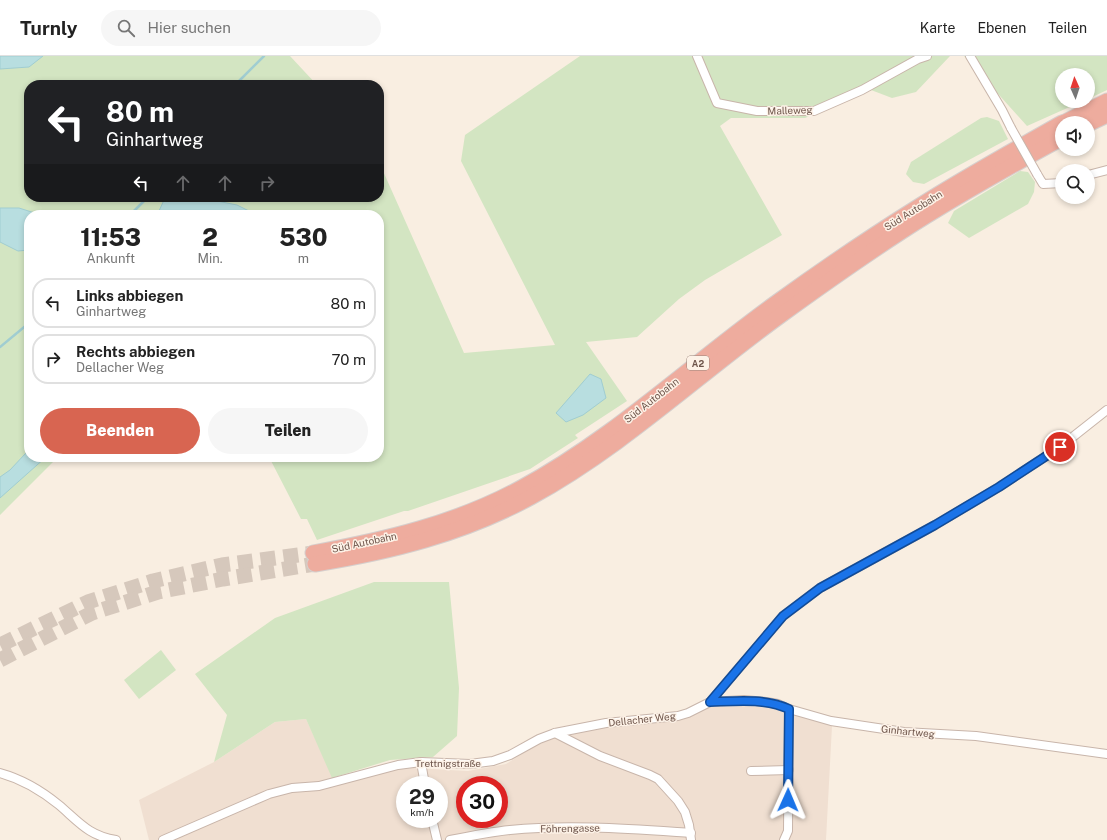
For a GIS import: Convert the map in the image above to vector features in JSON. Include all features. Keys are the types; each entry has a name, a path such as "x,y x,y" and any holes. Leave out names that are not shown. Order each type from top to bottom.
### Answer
{"highway":[{"name":"Süd Autobahn","path":"1076,116 1107,101"},
{"path":"1095,121 1107,115"},
{"name":"Süd Autobahn","path":"1055,127 988,164 918,206 843,256 775,304 620,423 566,462 520,489 473,511 431,526 314,558 358,557 439,537 483,520 530,498 575,471 626,434 773,321 848,268 925,216 1055,142"}],"street":[{"name":"Malleweg","path":"697,56 717,103 757,111 814,111 862,90 918,59 927,56"},
{"path":"970,56 1043,184 1055,183"},
{"path":"1095,174 1107,170"},
{"name":"Dellacher Weg","path":"555,733 606,722 678,716 688,713 710,702 783,616 820,588 935,525 999,487 1060,447 1107,410"},
{"name":"Ginhartweg","path":"710,702 744,700 759,701 778,704 789,709 831,721 904,732 976,736 1107,754"},
{"path":"784,840 788,831 789,709"},
{"path":"555,733 600,756 658,779 682,806 688,818 691,836"},
{"name":"Trettnigstraße","path":"163,840 269,794 292,788 319,786 388,766 421,762 470,764 493,761 510,755 539,739 555,733"},
{"path":"421,762 423,776"},
{"path":"751,771 789,770"},
{"path":"0,773 14,776 26,782 58,804 89,831 103,838 116,840"},
{"path":"434,828 437,840"},
{"name":"Föhrengasse","path":"450,840 530,828 612,828 691,836"}],"shaded area":[{"path":"746,704 772,706 832,726 826,840 149,840 139,800 214,762 275,722 306,719 336,784 388,769 413,768 468,771 506,764 543,741 599,727 684,719 710,706"}],"green space":[{"path":"0,56 290,56 312,80 24,80 24,202 384,202 384,173 464,353 555,345 461,161 465,135 580,56 950,56 916,92 892,98 871,90 805,118 731,118 720,126 782,235 705,280 679,299 637,337 586,342 627,401 575,435 578,438 530,469 408,511 404,511 317,540 307,519 301,519 272,462 384,462 384,210 24,210 24,462 53,462 0,515"},
{"path":"964,56 1107,56 1107,90 1095,96 1095,68 1055,68 1055,108 1067,108 1027,126"},
{"path":"987,117 999,121 1008,139 924,184 913,182 906,174 911,162 981,118"},
{"path":"1020,171 1028,172 1035,182 1034,192 1028,204 969,238 948,223 954,211"},
{"path":"374,582 449,582 459,688 457,736 433,757 390,760 332,778 306,719 275,722 214,762 227,715 195,674 275,618"},
{"path":"161,650 176,670 139,699 124,680"}],"water":[{"path":"0,56 43,56 29,67 0,69"},
{"path":"163,202 222,202 237,205 247,210 159,210"},
{"path":"0,208 19,208 25,210 24,210 24,250 18,251 0,242"},
{"path":"590,374 601,379 606,398 583,415 566,422 556,413"},
{"path":"24,455 24,462 40,462 0,498 0,477 10,470"}],"waterway":[{"path":"240,80 264,56"},
{"path":"135,210 143,202"},
{"path":"0,347 24,327"}],"tunnel":[{"path":"0,645 88,602 153,581 222,565 313,553"},
{"path":"0,660 92,613 158,592 223,579 315,564"}],"route":[{"path":"788,800 789,709 778,704 744,700 710,702 783,616 820,588 935,525 999,487 1060,447"}]}
